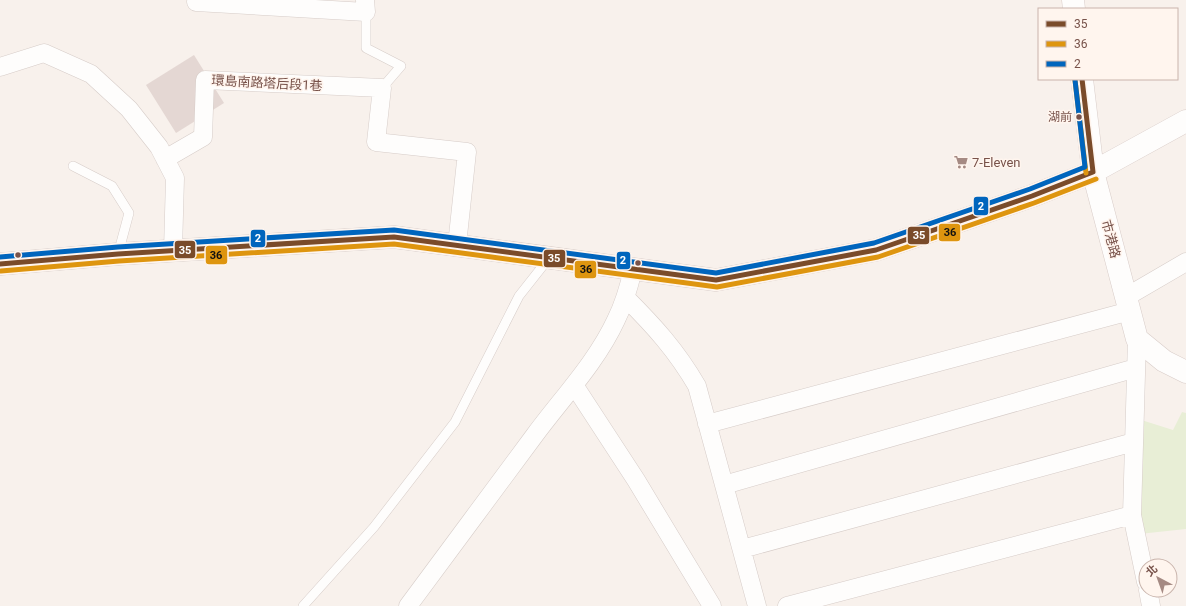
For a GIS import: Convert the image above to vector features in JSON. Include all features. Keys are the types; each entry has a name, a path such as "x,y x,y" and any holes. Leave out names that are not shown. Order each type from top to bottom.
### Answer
{"main road":[{"name":"市港路","path":"1082,80 1093,172 1137,339"},
{"path":"0,264 173,250 394,237 716,280 876,250 1032,196 1093,172 1186,121"},
{"path":"1137,339 1164,361 1186,372"}],"street":[{"path":"196,2 366,6"},
{"path":"0,67 44,53 91,74 129,109 159,147 175,178 173,250"},
{"name":"環島南路塔后段1巷","path":"165,159 203,137 205,80 382,88"},
{"path":"382,88 376,142 467,152 457,245"},
{"path":"708,424 1128,304 1186,262"},
{"path":"408,606 533,437 574,385 604,342 616,321 626,298 633,269"},
{"path":"626,298 668,342 685,365 697,386 757,606"},
{"path":"1137,339 1132,515 1141,558"},
{"path":"724,485 1136,368"},
{"path":"574,385 636,480 712,606"},
{"path":"742,549 1134,442"},
{"path":"787,606 1132,515"}],"lane":[{"path":"366,6 366,48 401,66 382,88"},
{"path":"73,166 112,186 129,213 118,254"},
{"path":"303,606 374,527 455,422 519,296 550,257"}],"green space":[{"path":"1182,412 1186,413 1186,529 1139,534 1135,418 1173,430"}],"building":[{"path":"194,55 224,103 176,133 146,85"}],"transit line":[{"name":"36","path":"1075,80 1086,173"},
{"name":"2","path":"0,257 118,247 394,230 716,273 874,243 1030,189 1085,167 1075,80"},
{"name":"35","path":"1082,80 1093,172"},
{"name":"35","path":"0,264 118,254 394,237 716,280 876,250 1032,196 1093,172"},
{"name":"36","path":"1,271 119,261 394,244 717,287 878,257 1034,203 1096,179"}],"place":[{"name":"湖前","path":"1079,117"},
{"name":"7-Eleven","path":"961,162"}]}
